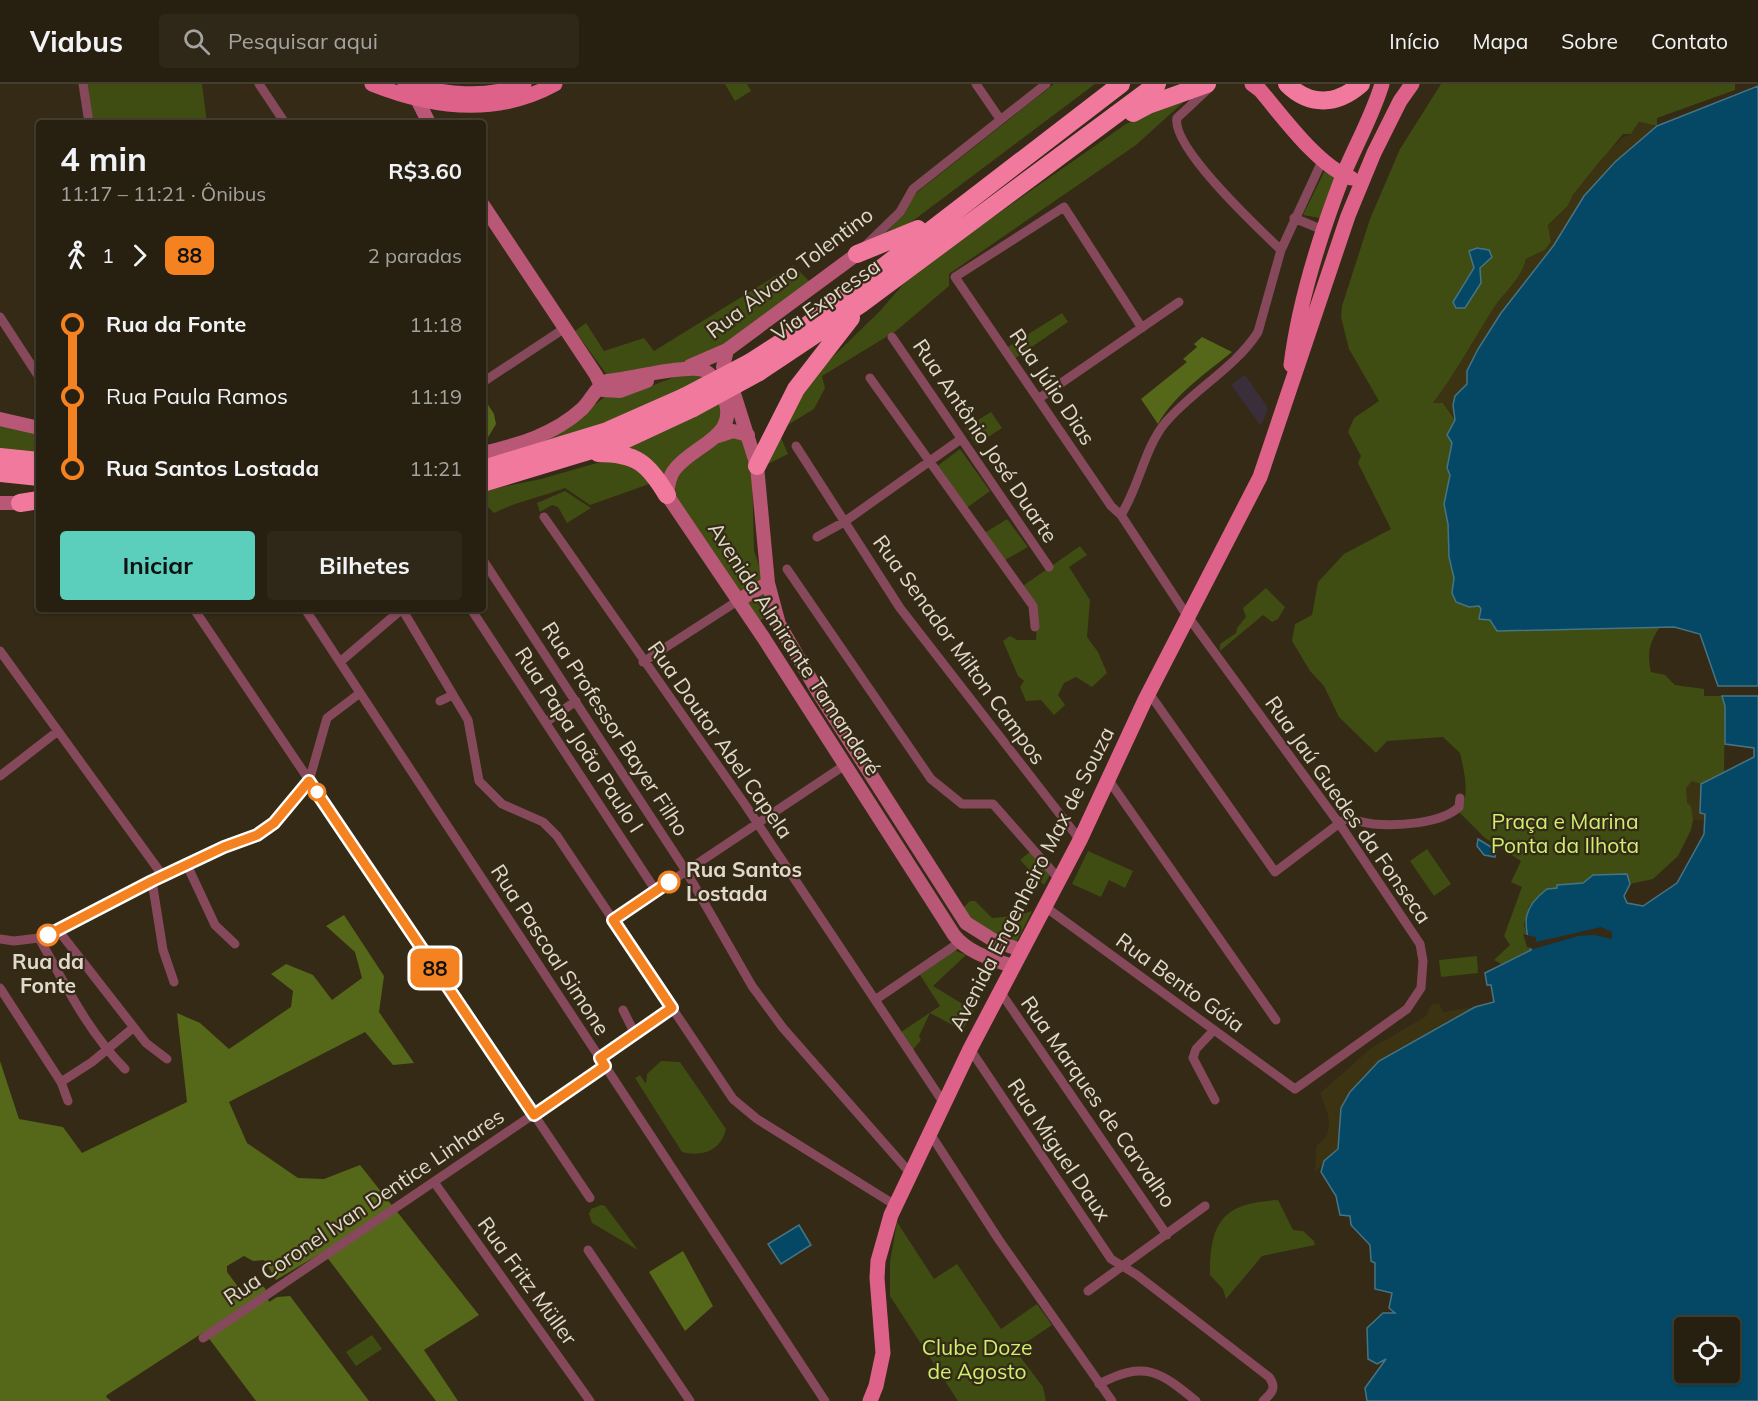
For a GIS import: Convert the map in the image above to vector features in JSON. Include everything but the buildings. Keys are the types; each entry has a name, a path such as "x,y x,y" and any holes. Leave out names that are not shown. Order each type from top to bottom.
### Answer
{"highway":[{"name":"Via Expressa","path":"754,368 964,203 1121,84"},
{"name":"Via Expressa","path":"486,482 587,453 646,430 688,403 754,368 861,304 1157,84"},
{"path":"1063,156 1148,105 1207,84"},
{"path":"1287,84 1302,96 1318,101 1343,97 1361,84"},
{"path":"857,254 905,236 964,203"},
{"path":"757,466 796,388 861,304"},
{"name":"Via Expressa","path":"486,468 607,431 688,403"},
{"path":"587,453 616,453 642,462 667,495"},
{"path":"0,457 36,461"},
{"path":"0,473 36,477"},
{"path":"20,503 36,500"}],"main road":[{"path":"372,84 417,99 457,105 493,104 517,100 555,84"},
{"path":"405,84 430,90 480,94 504,91 524,84"},
{"path":"1252,84 1323,159 1343,175 1361,182"},
{"name":"Avenida Engenheiro Max de Souza","path":"1288,388 1295,337 1323,230 1343,175 1366,130 1382,84"},
{"path":"1366,130 1392,84"},
{"name":"Avenida Engenheiro Max de Souza","path":"870,1401 876,1386 883,1353 877,1278 878,1262 886,1227 895,1205 931,1135 999,990 1080,840 1149,693 1260,477 1288,388 1361,182 1374,153 1412,84"},
{"path":"417,99 428,120"},
{"path":"1323,159 1374,153"},
{"path":"486,210 601,381 606,392 620,391 667,372 687,368 702,369 711,376 725,400 725,417 718,436"},
{"name":"Rua Álvaro Tolentino","path":"687,368 727,350 857,254"},
{"name":"Avenida Almirante Tamandaré","path":"727,350 723,367 730,381 757,466 768,583 780,624 818,692 972,930"},
{"path":"486,452 524,442 549,430 581,410 601,381"},
{"path":"0,419 36,427"},
{"path":"667,495 674,470 718,436 733,431 748,435"},
{"name":"Avenida Almirante Tamandaré","path":"667,495 739,600 960,942 977,953 1012,966"},
{"path":"0,503 20,503"},
{"path":"739,600 768,583"},
{"path":"763,637 767,625 780,624"},
{"path":"960,942 972,930 1020,951"}],"street":[{"path":"83,84 88,120"},
{"path":"259,84 283,120"},
{"path":"976,84 1000,120"},
{"name":"Rua Álvaro Tolentino","path":"857,254 892,221 913,189 1046,84"},
{"path":"1215,84 1177,118 1177,133 1196,160 1281,250"},
{"path":"1121,515 1163,426 1199,388 1251,344 1258,332 1281,250 1323,159"},
{"name":"Rua Júlio Dias","path":"1142,328 1064,207 955,277 1111,506 1121,515 1188,616"},
{"path":"1294,218 1323,230"},
{"path":"1038,399 1179,302"},
{"path":"0,317 36,372"},
{"path":"486,380 565,328"},
{"name":"Rua Antônio José Duarte","path":"892,337 1049,567"},
{"path":"870,378 1033,606 1035,627"},
{"path":"817,537 844,522 961,439"},
{"name":"Rua Senador Milton Campos","path":"796,446 900,608 1080,840"},
{"path":"20,503 36,506"},
{"name":"Rua Doutor Abel Capela","path":"544,517 757,824 945,1105"},
{"name":"Rua Professor Bayer Filho","path":"486,565 686,871 748,979 768,1009 911,1174"},
{"path":"787,569 931,779 962,804 993,804 1059,879"},
{"path":"643,662 739,600"},
{"path":"196,612 590,1198"},
{"name":"Rua Pascoal Simone","path":"307,612 825,1401"},
{"path":"340,662 398,612"},
{"path":"404,612 468,720 473,733 479,781 502,804 551,828 726,1090 741,1108 895,1205"},
{"name":"Rua Papa João Paulo I","path":"473,612 657,891"},
{"name":"Rua Jaú Guedes da Fonseca","path":"1188,616 1420,944 1423,961 1421,988 1407,1009 1295,1089"},
{"path":"0,651 163,876"},
{"path":"0,939 14,942 39,938 152,881 267,829 309,781 327,718 360,693"},
{"path":"1149,693 1275,872 1348,818 1383,824 1442,817 1451,814 1459,807 1460,798"},
{"path":"440,702 453,695"},
{"path":"546,722 576,702"},
{"path":"0,776 57,731"},
{"path":"613,920 844,765"},
{"path":"1108,780 1276,1020"},
{"path":"187,865 215,925 236,944"},
{"path":"152,881 163,950 174,982"},
{"name":"Rua Bento Góia","path":"1044,906 1295,1089"},
{"path":"58,930 133,1028 150,1047 167,1059"},
{"path":"39,938 81,1012 107,1050 125,1069"},
{"path":"875,1000 960,942"},
{"path":"0,988 61,1082 68,1101"},
{"name":"Rua Marques de Carvalho","path":"999,990 1167,1235"},
{"name":"Rua Coronel Ivan Dentice Linhares","path":"203,1338 534,1115 603,1062 634,1034 672,1008"},
{"path":"623,1010 634,1034"},
{"path":"61,1082 107,1050 133,1028"},
{"path":"1214,1030 1196,1049 1193,1058 1215,1100"},
{"name":"Rua Miguel Daux","path":"970,1049 1111,1259 1137,1275 1269,1377 1274,1387 1273,1392 1263,1401"},
{"path":"931,1135 1112,1401"},
{"name":"Rua Fritz Müller","path":"434,1182 590,1401"},
{"path":"1088,1291 1204,1206"},
{"path":"588,1250 690,1401"},
{"path":"1099,1384 1124,1372 1146,1369 1167,1377 1196,1401"}],"shaded area":[{"path":"1245,375 1268,408 1261,426 1231,385"}],"green space":[{"path":"85,84 202,84 207,120 91,120"},
{"path":"725,84 747,84 751,91 735,101"},
{"path":"1054,84 1095,84 894,235 882,237 897,221 911,197"},
{"name":"Praça e Marina Ponta da Ilhota","path":"1441,84 1735,84 1735,90 1657,118 1657,126 1639,122 1631,134 1623,134 1573,195 1568,206 1548,225 1551,242 1545,250 1526,259 1521,273 1497,304 1434,402 1443,403 1455,420 1447,435 1452,442 1447,468 1450,475 1444,504 1448,524 1449,557 1454,578 1452,593 1469,607 1479,606 1483,620 1490,620 1497,631 1660,627 1650,648 1651,672 1665,675 1675,685 1704,689 1704,696 1722,696 1725,706 1724,773 1701,784 1692,782 1693,820 1691,830 1678,856 1653,879 1630,884 1629,879 1557,885 1558,889 1529,906 1524,925 1531,950 1503,965 1494,960 1510,945 1504,936 1522,887 1511,882 1521,861 1485,838 1459,812 1463,806 1466,791 1460,753 1443,737 1387,741 1376,753 1339,717 1324,686 1310,671 1292,641 1295,624 1312,615 1318,582 1344,554 1391,529 1358,463 1361,456 1348,432 1354,418 1379,401 1349,349 1341,317 1342,306 1370,219 1400,149"},
{"path":"1188,98 1136,145 949,274 949,286 896,331 822,376 825,388 814,409 778,431 788,454 768,464 777,430 806,383 880,311 912,274 1126,124"},
{"path":"1326,168 1336,176 1320,218 1303,215"},
{"path":"793,265 810,282 720,350 689,362 607,375 575,331 586,323 604,351 644,338 654,351"},
{"path":"1062,313 1068,322 1014,359 1006,348"},
{"path":"1202,337 1232,352 1182,394 1158,424 1141,399 1187,362 1183,359 1197,347 1194,344"},
{"path":"688,372 709,378 641,410 520,451 584,413 606,396 643,389"},
{"path":"486,402 494,414 496,424 487,439"},
{"path":"720,402 723,409 719,426 664,478 621,449"},
{"path":"991,412 1002,428 976,445 965,428"},
{"path":"0,426 36,433 36,457 0,453"},
{"path":"727,435 743,437 752,465 754,551 763,577 740,593 674,494 677,472"},
{"path":"960,449 990,491 965,509 936,467"},
{"path":"618,457 655,482 590,505 565,488 494,513 486,506 486,490 541,479"},
{"path":"565,491 591,508 567,523 558,507 552,505 540,512 537,503"},
{"path":"1007,519 1028,547 1005,560 983,534"},
{"path":"1080,546 1087,555 1069,567 1090,600 1087,637 1098,652 1107,673 1092,687 1076,677 1064,683 1058,695 1065,705 1054,715 1041,700 1026,701 1020,687 1024,681 1018,676 1003,641 1010,636 1017,640 1036,640 1036,625 1032,613 1017,590"},
{"path":"1266,588 1285,607 1278,619 1272,622 1263,615 1220,651 1220,644 1236,633 1237,628 1246,617 1243,608"},
{"path":"765,590 771,617 762,619 759,623 747,602"},
{"path":"1427,849 1451,884 1434,896 1410,861"},
{"path":"1031,851 1050,875 1044,885 1020,860"},
{"path":"1088,851 1133,871 1125,888 1109,880 1101,897 1072,884"},
{"path":"970,901 975,901 992,918 1016,916 1032,911 1015,945 976,928 963,908"},
{"path":"344,915 384,976 379,1012 414,1063 393,1065 365,1032 229,1102 247,1143 298,1178 324,1179 360,1165 479,1315 424,1350 458,1401 436,1401 323,1252 276,1280 264,1260 253,1261 244,1256 227,1266 227,1272 242,1292 260,1284 265,1288 269,1302 277,1297 290,1296 369,1401 256,1401 204,1332 107,1395 106,1397 111,1401 0,1401 0,1061 19,1119 63,1127 82,1153 187,1102 177,1013 200,1023 229,1049 291,1007 293,991 271,974 286,964 313,975 332,1000 362,978 355,952 326,926"},
{"path":"954,950 966,955 933,986 974,1011 962,1030 930,1013 919,1036 921,1040 912,1051 901,1032 940,1006 920,975"},
{"path":"1477,956 1478,973 1441,977 1439,960"},
{"path":"661,1061 680,1062 726,1129 720,1143 710,1151 697,1154 682,1152 635,1078 640,1075 646,1084 647,1074"},
{"path":"1278,1200 1293,1230 1303,1231 1314,1241 1315,1245 1262,1256 1226,1299 1223,1289 1210,1275 1213,1241 1217,1228 1223,1218 1244,1205"},
{"path":"601,1205 605,1206 638,1250 592,1223 589,1214 591,1209"},
{"name":"Clube Doze de Agosto","path":"897,1222 934,1279 957,1264 1001,1329 1037,1304 1052,1325 1015,1350 1043,1387 1046,1401 958,1401 890,1296 890,1262"},
{"path":"683,1251 713,1306 685,1331 649,1272"},
{"path":"372,1335 382,1349 356,1366 346,1352"}],"sand":[{"path":"1639,122 1657,126 1615,162 1584,196 1554,245 1501,313 1478,349 1467,375 1467,384 1455,396 1454,416 1443,403 1433,403 1493,309 1521,273 1526,259 1545,250 1551,242 1548,225 1568,206 1573,195 1599,162 1622,138 1631,134"},
{"path":"1692,781 1701,784 1700,812 1705,814 1705,821 1693,820 1691,806 1687,803 1686,788"},
{"path":"1439,1003 1443,1012 1475,1007 1365,1078 1350,1092 1341,1108 1338,1149 1315,1172 1316,1146 1323,1140 1329,1128 1328,1115 1320,1093 1370,1049 1426,1016 1431,1005"}],"water":[{"path":"1758,86 1758,686 1718,686 1700,634 1674,627 1497,631 1490,620 1479,619 1481,609 1479,606 1469,607 1456,602 1452,593 1454,578 1449,557 1448,524 1444,504 1450,475 1447,468 1452,443 1447,435 1455,420 1453,405 1455,396 1467,384 1467,371 1501,313 1554,245 1584,196 1615,162 1657,126"},
{"path":"1477,248 1489,250 1492,257 1480,268 1481,283 1465,308 1456,308 1453,302 1474,268 1469,251"},
{"path":"1722,696 1758,696 1758,1401 1367,1401 1365,1388 1386,1359 1377,1364 1368,1359 1367,1328 1383,1313 1395,1313 1389,1308 1392,1293 1375,1289 1375,1263 1371,1261 1370,1245 1351,1225 1350,1216 1340,1215 1336,1196 1321,1172 1324,1161 1338,1149 1341,1108 1350,1092 1379,1061 1475,1007 1494,1002 1491,985 1487,985 1485,973 1531,950 1526,923 1527,916 1533,903 1547,889 1557,888 1557,885 1583,883 1593,875 1627,874 1630,884 1624,896 1627,903 1643,906 1677,883 1704,834 1705,814 1700,813 1701,784 1754,757 1754,748 1725,744 1725,706"},
{"path":"1478,839 1496,850 1495,857 1484,855 1477,846"},
{"path":"799,1225 811,1245 781,1264 768,1244"}],"pier":[{"path":"1601,927 1612,932 1612,939 1594,935 1578,936 1534,949 1527,947 1523,934 1536,937 1536,942"}],"bus line":[{"name":"88","path":"48,935 152,881 224,847 257,835 274,823 309,781 534,1115 605,1066 600,1058 672,1008 613,920 669,882"}],"place":[{"name":"Rua Santos Lostada","path":"669,882"},
{"name":"Rua da Fonte","path":"48,935"}]}
